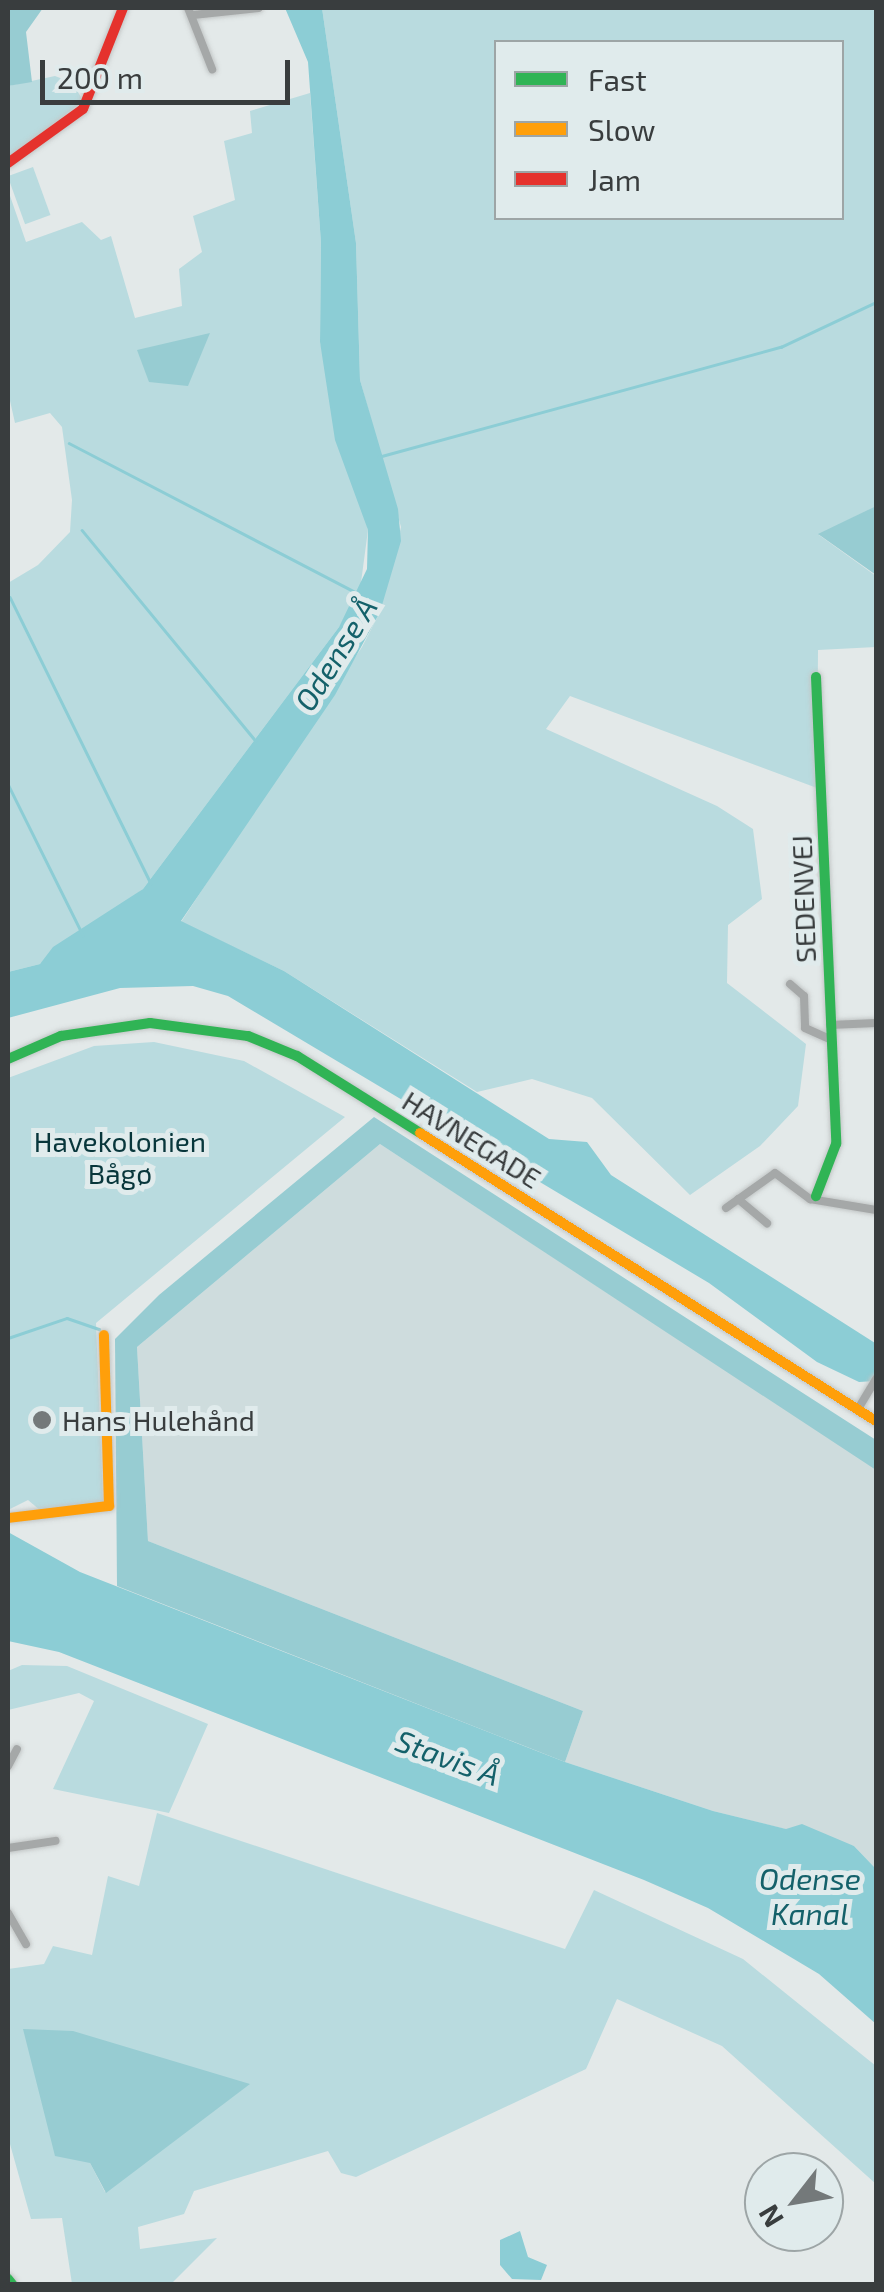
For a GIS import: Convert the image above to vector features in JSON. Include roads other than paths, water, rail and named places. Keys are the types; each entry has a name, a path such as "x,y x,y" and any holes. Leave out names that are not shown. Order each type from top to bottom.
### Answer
{"street":[{"path":"8,164 83,109 123,8"},
{"path":"212,69 191,11 259,8"},
{"name":"SEDENVEJ","path":"790,984 804,996 804,1028 830,1040 816,677"},
{"name":"HAVNEGADE","path":"8,1058 61,1036 150,1023 248,1036 297,1056 876,1421"},
{"path":"830,1025 876,1023"},
{"path":"816,1196 836,1144 830,1040"},
{"path":"726,1208 775,1173 810,1199 816,1196 876,1210"},
{"path":"738,1199 767,1223"},
{"path":"8,1518 109,1506 104,1335"},
{"path":"858,1409 875,1380"},
{"path":"8,1766 16,1750"},
{"path":"8,1848 56,1840"},
{"path":"8,1913 26,1944"}],"water":[{"name":"Odense Å","path":"285,8 322,8 356,243 360,380 398,509 401,541 380,612 335,695 181,921 284,971 549,1139 587,1142 611,1175 875,1343 876,1381 859,1382 817,1362 709,1283 228,996 193,986 120,988 8,1018 8,972 40,964 53,947 143,889 339,627 367,569 368,530 335,440 320,342 321,243 308,62"},
{"name":"Odense Kanal","path":"8,1532 80,1572 565,1762 713,1811 786,1829 802,1824 854,1846 876,1869 876,2024 819,1974 708,1908 59,1652 8,1641"},
{"path":"520,2231 528,2257 547,2265 541,2280 512,2279 500,2265 500,2240"}],"waterway":[{"path":"378,457 781,347 876,302"},
{"name":"Odense Å","path":"69,443 361,595"},
{"path":"82,530 256,741"},
{"path":"10,597 151,883"},
{"path":"8,784 83,935"},
{"path":"8,1338 67,1318 99,1329"}],"place":[{"name":"Hans Hulehånd","path":"42,1420"}],"park label":[{"name":"Havekolonien Bågø","path":"120,1157"}],"water label":[{"name":"Stavis Å","path":"448,1757"}]}
